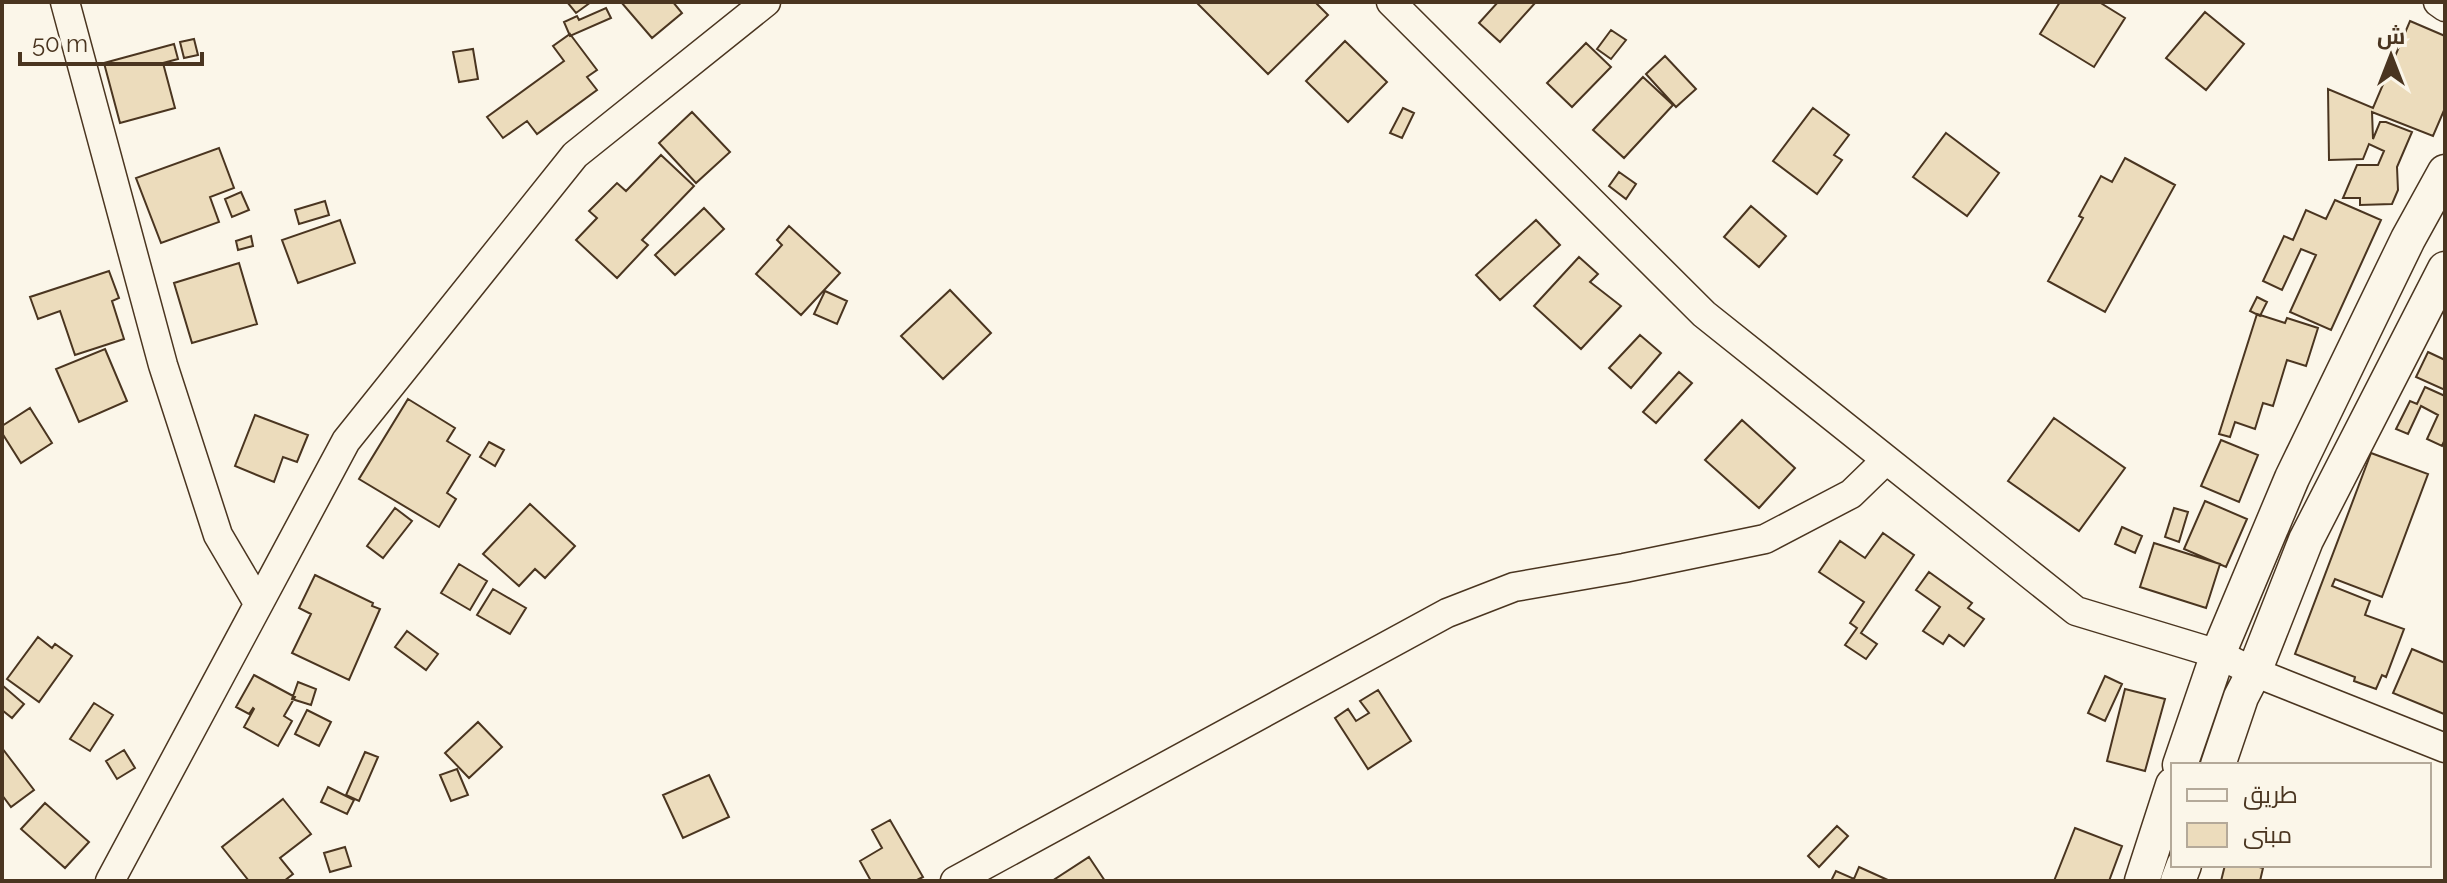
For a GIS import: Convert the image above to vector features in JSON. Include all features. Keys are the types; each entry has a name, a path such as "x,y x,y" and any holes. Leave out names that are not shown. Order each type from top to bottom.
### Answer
{"main road":[{"path":"2181,763 2218,654 2292,478 2408,239 2445,172"},
{"path":"2219,763 2241,697 2254,672 2306,540 2445,269"},
{"path":"2142,881 2171,791"}],"street":[{"path":"65,2 163,365 218,535 258,603"},
{"path":"110,881 346,441 575,155 766,2"},
{"path":"1391,2 1704,314 2076,611 2218,654 2254,672 2445,748"},
{"path":"2438,2 2445,7"},
{"path":"955,881 1447,613 1514,587 1765,539 1851,494 1885,461"}],"building":[{"path":"567,2 591,2 576,13"},
{"path":"621,2 673,2 682,13 652,38"},
{"path":"1196,2 1315,2 1328,15 1268,74"},
{"path":"1498,2 1536,2 1500,42 1479,23"},
{"path":"2060,2 2099,2 2125,18 2094,67 2040,34"},
{"path":"606,8 611,18 570,36 564,22 577,16 579,20"},
{"path":"2205,12 2244,44 2206,90 2166,58"},
{"path":"2410,21 2445,36 2445,108 2433,136 2372,112 2373,139 2380,122 2412,132 2397,167 2398,190 2392,204 2360,205 2360,198 2343,198 2357,165 2378,165 2384,151 2369,144 2363,159 2329,160 2328,89 2373,108"},
{"path":"1611,30 1626,40 1611,59 1597,49"},
{"path":"570,34 597,70 587,77 597,90 537,134 527,121 503,138 487,117 564,61 553,46"},
{"path":"194,39 198,55 184,58 180,42"},
{"path":"1345,41 1387,82 1348,122 1306,81"},
{"path":"1586,43 1611,67 1572,107 1547,83"},
{"path":"174,44 178,59 163,63 175,108 120,123 104,63"},
{"path":"473,49 478,79 459,82 453,52"},
{"path":"1665,56 1696,89 1676,107 1646,74"},
{"path":"1643,77 1673,105 1624,158 1593,130"},
{"path":"1403,108 1414,113 1402,138 1390,133"},
{"path":"1813,108 1849,135 1834,155 1842,160 1817,194 1773,161"},
{"path":"692,112 730,152 696,183 659,143"},
{"path":"1946,133 1999,173 1967,216 1913,177"},
{"path":"219,148 234,188 210,197 219,222 161,243 136,178"},
{"path":"661,155 694,186 642,240 648,245 617,278 576,240 597,218 589,211 617,183 626,191"},
{"path":"2125,158 2175,185 2105,312 2048,281 2083,218 2079,216 2101,176 2112,182"},
{"path":"1619,172 1636,184 1626,199 1609,186"},
{"path":"241,192 249,210 232,217 225,199"},
{"path":"2335,200 2381,220 2331,330 2290,312 2316,255 2301,249 2282,290 2263,281 2284,236 2293,240 2306,210 2326,219"},
{"path":"325,201 329,215 299,224 295,210"},
{"path":"1751,206 1786,236 1759,267 1724,237"},
{"path":"704,208 724,229 675,275 655,255"},
{"path":"340,220 355,263 298,283 282,240"},
{"path":"1536,220 1560,245 1500,300 1476,275"},
{"path":"789,226 840,273 801,315 756,274 782,245 777,240"},
{"path":"251,236 253,246 238,250 236,241"},
{"path":"1579,257 1598,274 1590,282 1621,306 1581,349 1534,306"},
{"path":"239,263 257,324 192,343 174,283"},
{"path":"109,271 119,298 112,301 124,339 75,355 60,311 38,319 30,297"},
{"path":"950,290 991,333 943,379 901,336"},
{"path":"825,291 847,301 837,324 814,314"},
{"path":"2257,297 2267,302 2260,316 2250,311"},
{"path":"2257,314 2285,323 2287,318 2318,328 2306,366 2287,360 2273,406 2263,403 2255,429 2235,422 2230,437 2219,434"},
{"path":"1640,335 1661,353 1631,388 1609,368"},
{"path":"105,349 127,401 79,422 56,369"},
{"path":"2428,352 2445,360 2445,390 2416,377"},
{"path":"1679,372 1692,383 1656,423 1643,412"},
{"path":"2425,387 2445,396 2445,439 2442,446 2427,439 2438,415 2421,406 2408,434 2396,429 2410,401 2417,404"},
{"path":"408,399 455,428 447,441 470,455 447,493 456,499 439,527 359,479"},
{"path":"30,408 52,443 21,463 2,433 2,426"},
{"path":"255,415 308,435 297,462 283,457 274,482 235,466"},
{"path":"2054,418 2125,468 2079,531 2008,481"},
{"path":"1742,420 1795,468 1759,508 1705,460"},
{"path":"2221,440 2258,455 2239,502 2201,486"},
{"path":"489,442 504,450 495,466 480,457"},
{"path":"2371,453 2428,474 2382,597 2335,579 2332,586 2370,601 2365,615 2404,629 2386,677 2382,675 2376,689 2354,681 2355,677 2295,654"},
{"path":"2205,501 2247,519 2226,567 2184,549"},
{"path":"530,504 575,546 545,578 535,569 519,586 483,554"},
{"path":"395,508 412,521 383,558 367,546"},
{"path":"2174,508 2188,512 2179,542 2165,537"},
{"path":"2122,527 2142,536 2135,553 2115,544"},
{"path":"1883,533 1914,555 1861,633 1877,644 1866,659 1845,645 1857,628 1850,623 1864,602 1819,572 1840,541 1865,558"},
{"path":"2154,543 2220,564 2206,608 2140,587"},
{"path":"459,564 487,581 470,610 441,593"},
{"path":"1929,572 1972,603 1968,608 1984,619 1964,646 1949,635 1943,644 1923,631 1940,607 1916,590"},
{"path":"315,575 380,609 349,680 292,653 311,614 299,608"},
{"path":"493,589 526,608 510,634 477,615"},
{"path":"407,631 438,654 426,670 395,647"},
{"path":"38,637 52,648 55,644 72,656 39,702 7,679"},
{"path":"2412,649 2445,663 2444,714 2393,693"},
{"path":"254,675 295,697 284,716 292,721 278,746 244,727 253,708 249,714 236,707"},
{"path":"2105,676 2122,684 2105,721 2088,713"},
{"path":"298,682 316,689 311,705 292,699"},
{"path":"2,685 24,704 12,718 2,710"},
{"path":"2125,689 2165,699 2145,771 2107,761"},
{"path":"1378,690 1411,741 1368,769 1335,718 1348,709 1356,721 1369,713 1360,701"},
{"path":"94,703 113,715 90,751 70,739"},
{"path":"307,710 331,722 319,746 295,734"},
{"path":"478,722 502,747 469,778 445,753"},
{"path":"2,748 34,790 11,807 2,795"},
{"path":"124,750 135,768 117,779 106,761"},
{"path":"365,752 378,757 359,801 346,795"},
{"path":"457,769 468,795 451,801 440,775"},
{"path":"709,775 729,817 683,838 663,795"},
{"path":"328,787 354,800 347,814 321,802"},
{"path":"283,799 311,834 280,858 293,874 284,881 249,881 222,847"},
{"path":"45,803 89,842 65,868 21,829"},
{"path":"890,820 923,877 915,881 871,881 860,861 882,848 872,830"},
{"path":"1837,826 1848,836 1819,867 1808,856"},
{"path":"2075,828 2122,846 2109,881 2054,881"},
{"path":"345,847 351,866 330,872 324,853"},
{"path":"1089,857 1105,881 1052,881"},
{"path":"1859,867 1890,881 1831,881 1836,871 1854,879"},
{"path":"2224,867 2263,868 2260,881 2221,881"}]}
